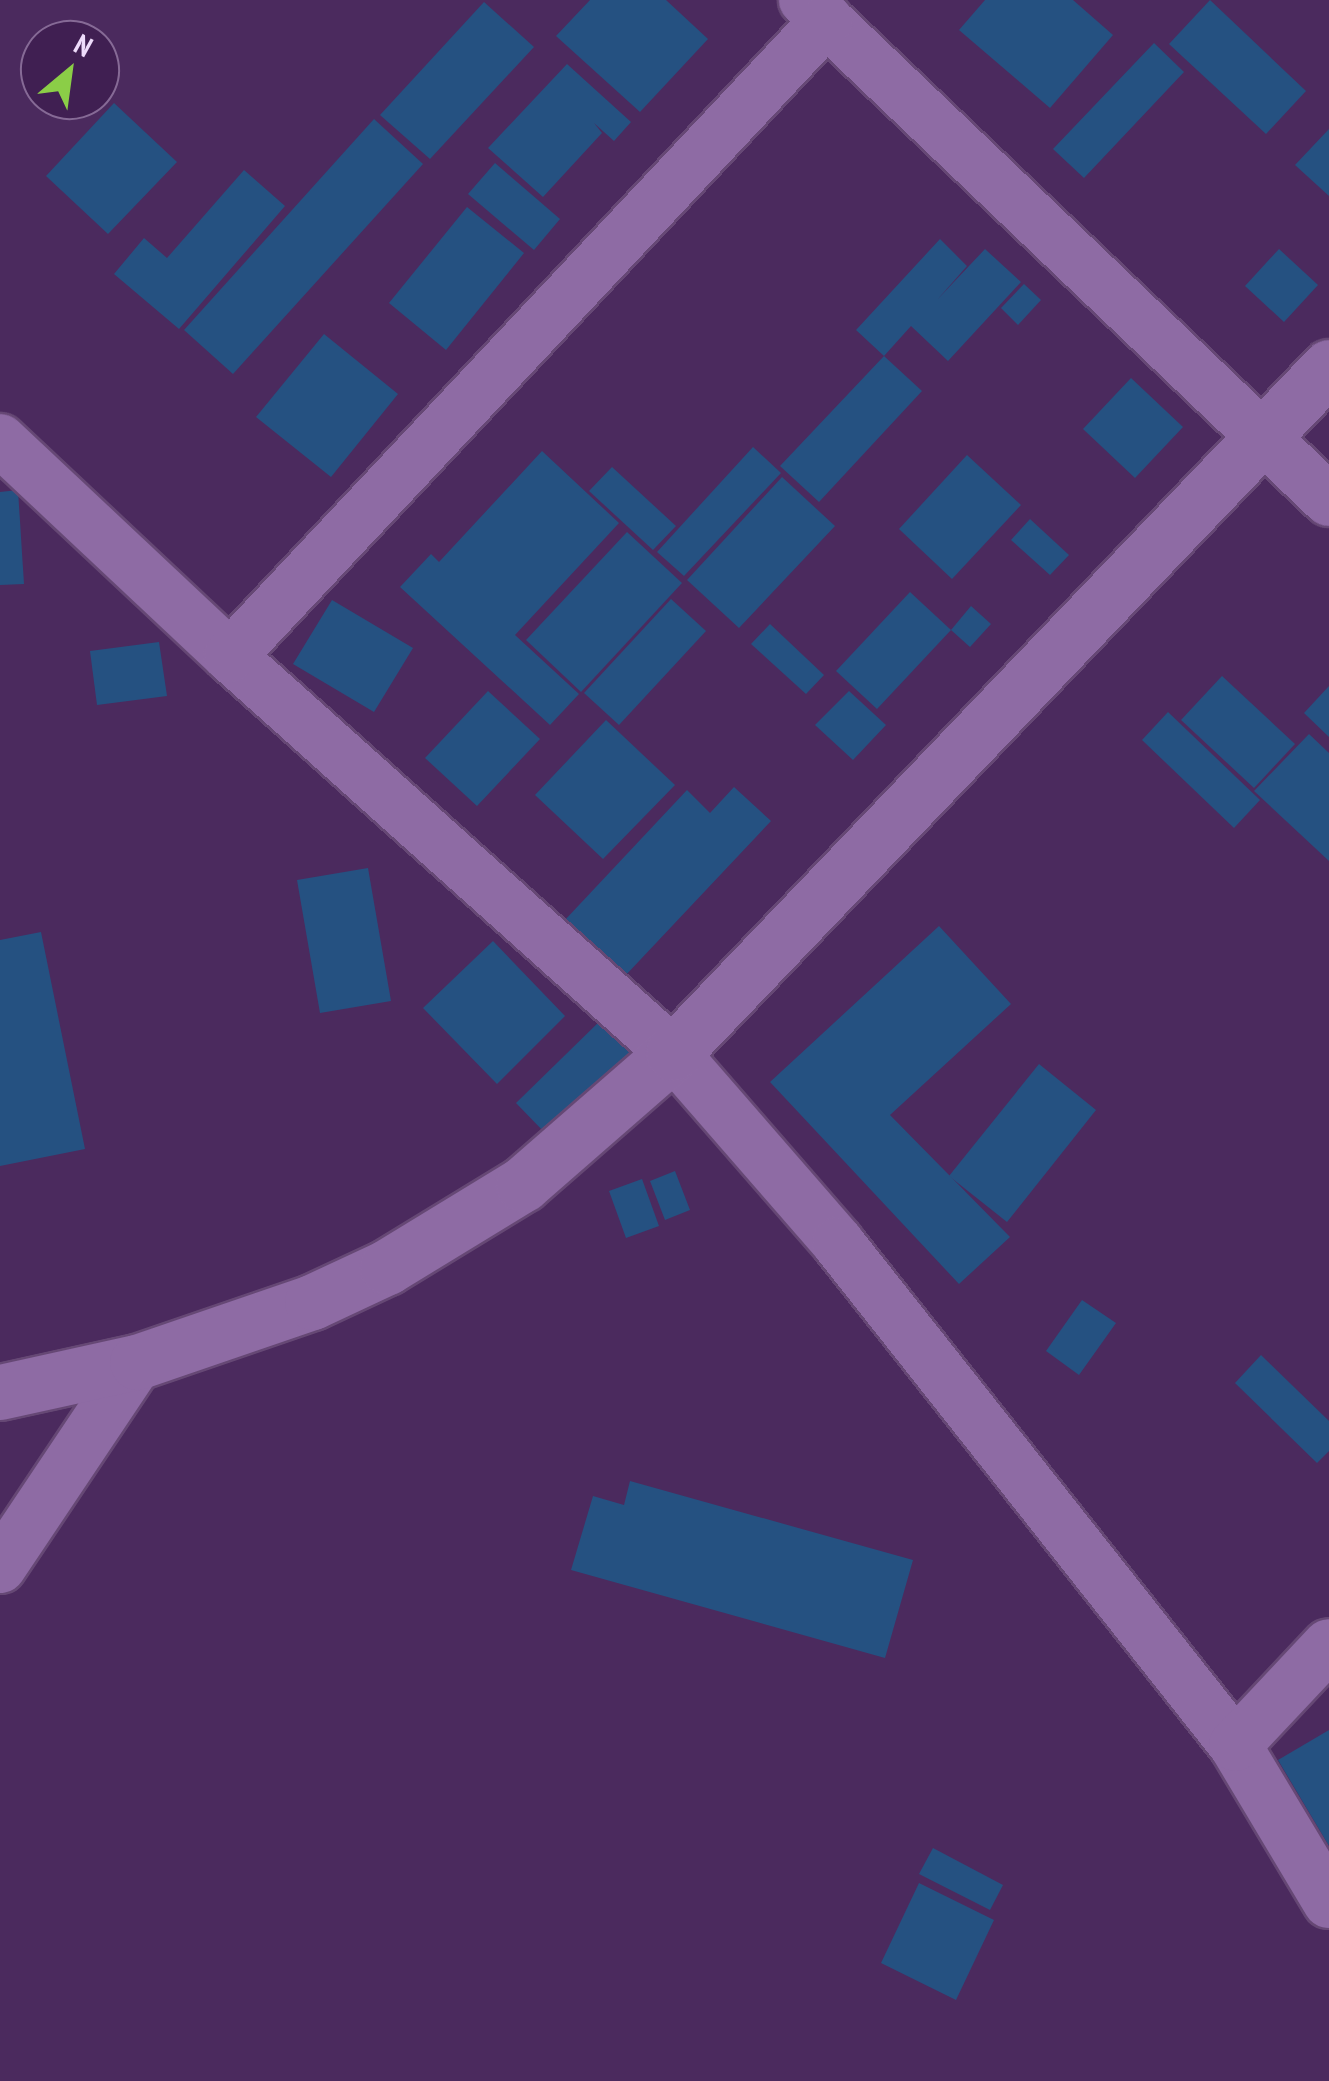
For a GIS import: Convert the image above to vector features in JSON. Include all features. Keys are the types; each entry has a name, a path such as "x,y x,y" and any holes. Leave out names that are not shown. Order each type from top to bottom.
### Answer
{"street":[{"path":"230,656 816,10 1329,500"},
{"path":"0,1392 137,1362 312,1302 465,1223 523,1184 674,1053 1265,440 1329,367"},
{"path":"0,440 230,656 674,1053 838,1243 1234,1745 1329,1902"},
{"path":"0,1567 137,1362"},
{"path":"1234,1745 1329,1645"}],"building":[{"path":"590,0 666,0 708,39 640,112 556,36"},
{"path":"985,0 1073,0 1113,35 1050,108 959,30"},
{"path":"1210,0 1306,91 1266,134 1169,44"},
{"path":"484,2 534,47 430,159 380,115"},
{"path":"1154,43 1184,72 1084,178 1053,149"},
{"path":"567,64 631,122 614,141 594,123 602,133 543,197 488,148"},
{"path":"120,109 177,162 108,234 46,176 98,120 120,120"},
{"path":"374,119 423,164 233,374 184,330"},
{"path":"1329,129 1329,196 1295,165"},
{"path":"495,163 560,219 534,250 468,194"},
{"path":"244,170 285,206 179,329 114,274 144,238 167,258"},
{"path":"467,207 524,253 446,350 389,303"},
{"path":"940,239 967,266 937,300 985,249 1021,282 948,361 911,326 884,356 856,330"},
{"path":"1279,249 1318,285 1284,322 1245,286"},
{"path":"1024,284 1041,300 1018,325 1001,308"},
{"path":"324,334 398,394 331,477 256,417"},
{"path":"884,356 922,391 819,502 780,466"},
{"path":"1131,378 1183,427 1135,478 1083,429"},
{"path":"753,447 781,473 684,576 657,552"},
{"path":"542,451 619,523 515,635 579,694 550,725 400,587 431,554 439,562"},
{"path":"967,455 1021,505 952,579 899,529"},
{"path":"612,467 676,526 653,550 589,491"},
{"path":"782,477 835,526 739,628 687,580"},
{"path":"18,490 24,584 0,585 0,492"},
{"path":"1030,519 1069,555 1050,575 1011,540"},
{"path":"627,532 682,583 581,692 526,640"},
{"path":"910,592 951,630 877,709 836,671"},
{"path":"671,599 706,631 619,725 584,693"},
{"path":"332,600 413,648 374,712 293,664"},
{"path":"971,606 991,624 970,647 951,630"},
{"path":"770,624 824,675 806,694 751,644"},
{"path":"159,642 167,696 97,705 90,651"},
{"path":"1222,676 1295,744 1254,788 1181,720"},
{"path":"1329,686 1329,737 1304,713"},
{"path":"488,691 540,739 477,806 425,758"},
{"path":"849,691 886,725 853,760 815,725"},
{"path":"1168,712 1260,800 1234,828 1142,740"},
{"path":"606,720 675,785 603,859 535,795"},
{"path":"1309,734 1329,753 1329,861 1254,791"},
{"path":"734,787 771,821 624,977 564,921 687,790 710,813"},
{"path":"368,868 391,1001 320,1013 297,880"},
{"path":"939,926 1011,1004 890,1115 1010,1237 959,1284 770,1082"},
{"path":"41,932 85,1149 0,1166 0,940"},
{"path":"493,941 565,1016 497,1084 423,1008"},
{"path":"604,1017 634,1049 546,1134 516,1103"},
{"path":"1039,1064 1096,1110 1007,1222 949,1176"},
{"path":"675,1171 690,1210 665,1220 650,1181"},
{"path":"642,1179 659,1226 626,1238 609,1191"},
{"path":"1082,1300 1116,1323 1079,1375 1046,1351"},
{"path":"1261,1355 1329,1421 1329,1451 1317,1463 1235,1383"},
{"path":"630,1481 913,1560 885,1658 571,1570 593,1496 624,1505"},
{"path":"1329,1730 1329,1846 1278,1760"},
{"path":"933,1848 1003,1885 990,1910 919,1874"},
{"path":"919,1883 994,1920 956,2000 881,1963"}]}
